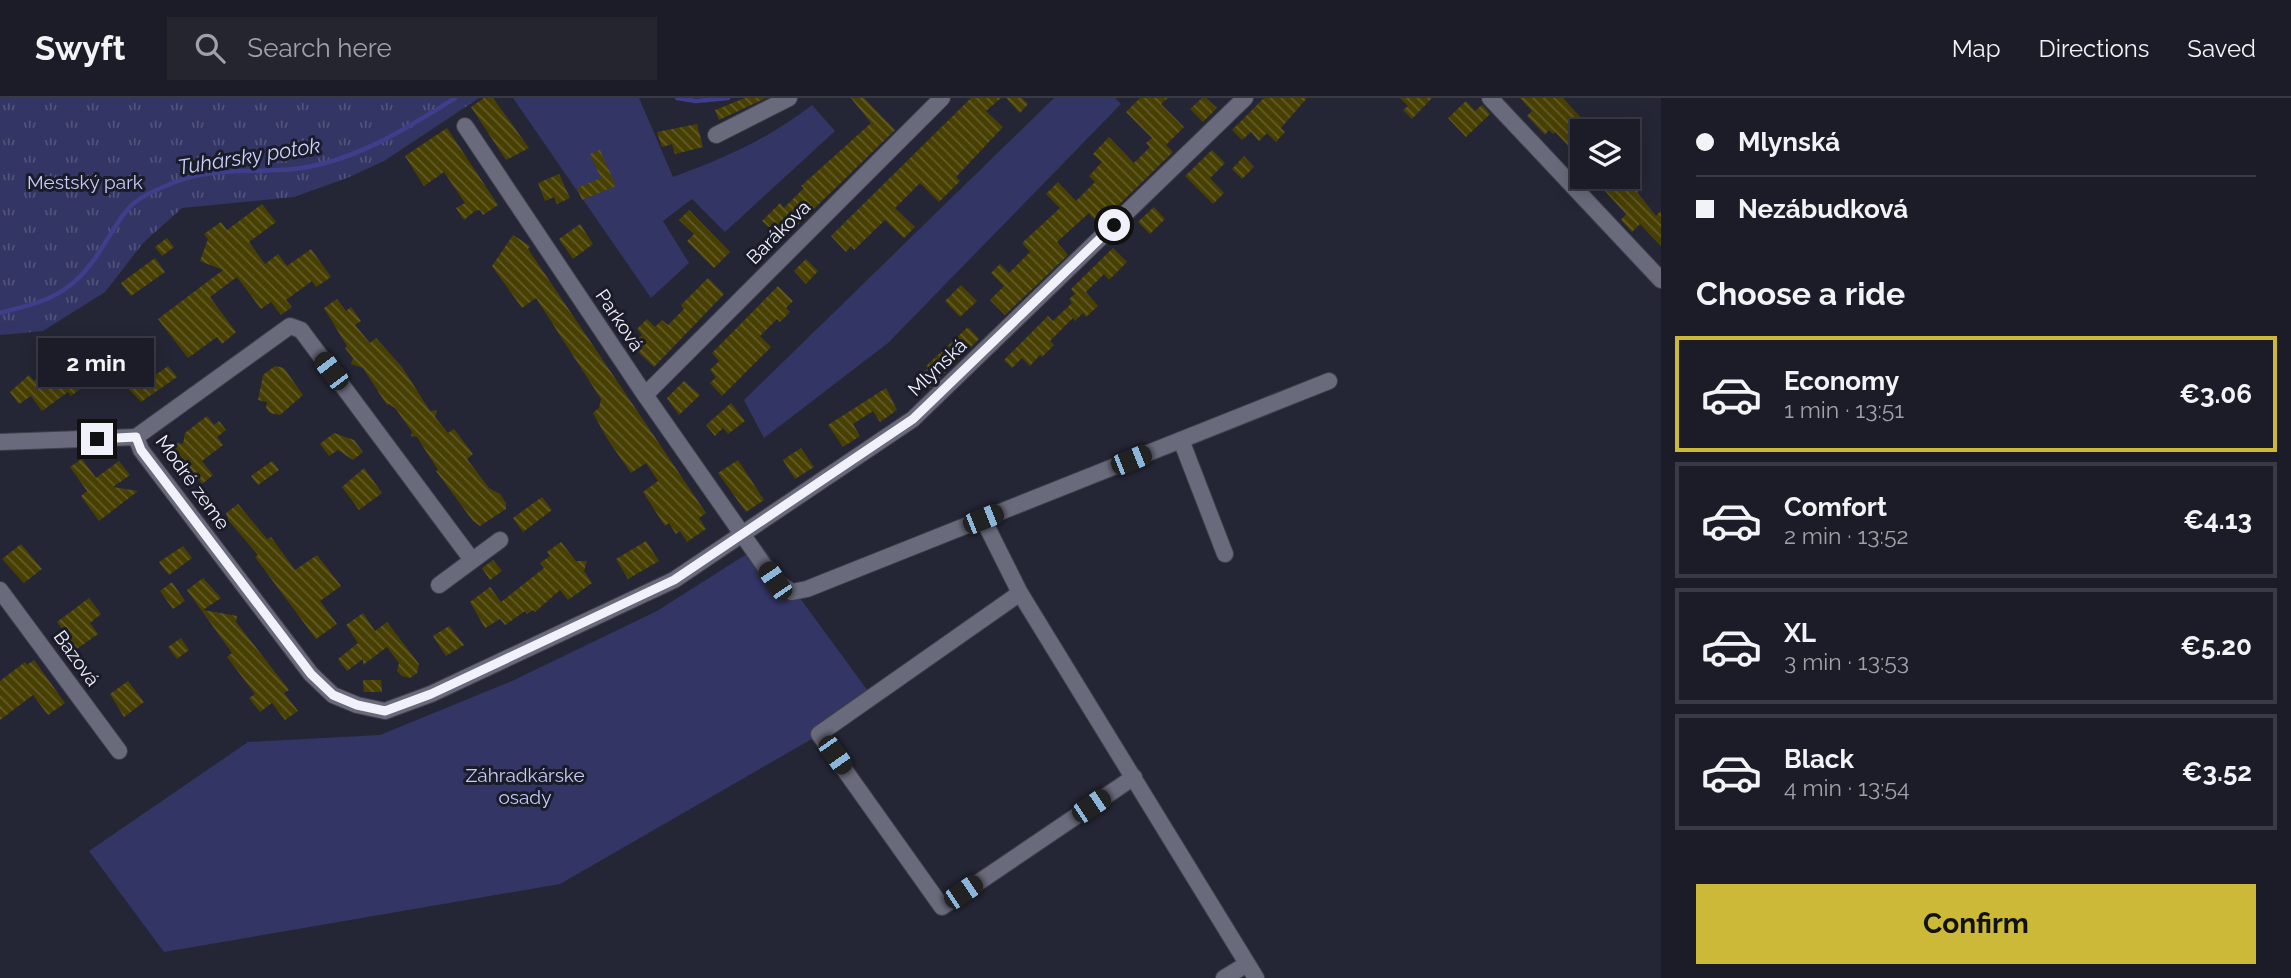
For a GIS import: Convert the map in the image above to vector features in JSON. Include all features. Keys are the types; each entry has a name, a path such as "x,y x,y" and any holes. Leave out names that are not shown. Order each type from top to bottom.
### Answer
{"street":[{"path":"716,135 789,98"},
{"name":"Barákova","path":"645,395 942,98"},
{"path":"1490,98 1661,280"},
{"name":"Mlynská","path":"614,610 674,580 913,419 1234,102"},
{"name":"Parková","path":"465,126 645,395 775,581 792,592 807,589 983,519"},
{"name":"Modré zeme","path":"472,561 301,330 290,326 136,437 141,450 311,674 333,695 357,705 385,711 431,694 614,610"},
{"path":"1224,978 1252,971 1020,593 983,519 1329,381"},
{"path":"0,442 136,437"},
{"path":"1181,440 1224,554"},
{"path":"439,585 500,540"},
{"name":"Bazová","path":"0,590 119,751"},
{"path":"1020,593 820,734 942,907 1134,776"}],"green space":[{"name":"Mestský park","path":"0,98 479,98 384,161 347,178 294,197 182,208 143,243 105,292 43,331 0,335"},
{"path":"513,98 639,98 673,177 746,147 780,128 812,105 835,131 725,232 692,199 663,221 689,263 651,298"},
{"path":"1054,98 1115,98 1121,104 888,343 764,438 744,400"},
{"name":"Záhradkárske osady","path":"761,545 876,702 560,884 164,952 89,851 248,742 380,735 512,681 657,611"}],"building":[{"path":"484,98 493,98 529,148 506,160 471,107"},
{"path":"745,98 766,98 719,120 715,110"},
{"path":"851,98 864,98 895,130 783,239 762,221 780,203 784,208 804,188 801,186 871,123"},
{"path":"971,98 1001,98 986,111 1003,127 956,177 960,181 939,202 920,183 895,208 915,227 904,238 885,220 854,250 851,246 846,252 831,236"},
{"path":"1006,98 1022,98 1028,104 1020,113"},
{"path":"1140,98 1168,98 1161,104 1184,127 1166,145 1173,152 1099,224 1089,213 1057,242 1068,255 1005,315 990,300 1004,286 991,273 1000,264 1009,273 1030,252 1022,243 1060,208 1046,194 1058,182 1076,201 1095,182 1089,176 1102,162 1093,154 1109,137 1134,163 1150,147 1146,143 1152,138 1126,112"},
{"path":"1202,98 1206,98 1217,108 1203,122 1190,109"},
{"path":"1264,98 1307,98 1281,128 1285,132 1276,142 1267,133 1259,141 1251,132 1242,140 1232,130"},
{"path":"1400,98 1432,98 1412,119 1403,110 1408,106"},
{"path":"1520,98 1563,98 1582,119 1570,119 1570,148 1555,132 1553,134 1549,130 1545,135 1527,116 1532,111"},
{"path":"1466,101 1475,111 1482,105 1490,114 1466,137 1448,118"},
{"path":"697,124 703,147 675,154 672,144 662,147 657,132"},
{"path":"447,128 498,205 483,215 480,210 475,211 464,220 456,208 465,203 444,172 424,186 405,156"},
{"path":"600,150 616,186 582,200 577,188 601,178 590,154"},
{"path":"1212,150 1225,163 1210,178 1224,193 1213,204 1185,176"},
{"path":"1244,156 1254,167 1242,179 1232,169"},
{"path":"559,174 570,198 557,204 554,197 545,201 538,183"},
{"path":"1603,189 1640,189 1637,192 1656,216 1661,211 1661,246 1640,224 1632,232 1621,220 1626,214"},
{"path":"262,204 276,222 249,242 265,264 278,254 287,266 311,249 331,277 316,287 312,281 286,300 292,307 281,315 271,302 261,309 237,277 210,297 236,332 222,344 217,337 188,358 158,319 223,270 200,261 208,239 204,234 221,222 227,230"},
{"path":"1154,207 1165,219 1150,234 1138,222"},
{"path":"689,210 730,252 714,268 687,241 694,234 679,220"},
{"path":"580,224 593,244 573,259 559,239"},
{"path":"513,235 530,246 528,249 706,513 699,518 706,529 687,542 680,531 676,534 669,523 665,526 643,492 658,481 646,463 631,473 608,440 593,413 599,408 601,399 536,298 522,308 492,266"},
{"path":"167,238 174,247 162,256 155,247"},
{"path":"1113,248 1127,262 1109,280 1104,274 1086,292 1098,306 1086,317 1083,313 1075,321 1073,318 1050,341 1054,345 1030,366 1022,358 1012,368 1004,360 1048,316 1053,321 1072,303 1069,299 1075,294 1071,289"},
{"path":"155,258 165,272 131,296 121,283"},
{"path":"806,259 818,271 806,284 794,271"},
{"path":"708,278 724,294 654,367 635,349 634,343 642,335 637,329 647,319 655,327 662,320 668,325 684,309 681,305"},
{"path":"961,285 977,301 960,317 945,301"},
{"path":"778,286 793,301 786,308 790,312 780,322 777,319 760,336 771,347 722,396 710,383 716,377 710,370 719,361 712,353"},
{"path":"337,299 346,311 351,307 361,321 355,325 370,343 376,338 402,367 430,411 437,410 435,417 448,433 454,429 473,454 467,459 489,488 500,494 506,503 506,509 480,526 473,521 436,471 438,470 417,437 411,436 412,432 396,409 387,405 363,368 351,364 353,358 324,308"},
{"path":"968,327 979,339 929,389 917,378 928,368 926,366"},
{"path":"132,354 145,372 157,374 168,366 177,377 141,402 122,382 123,376 116,366"},
{"path":"64,359 84,386 71,396 68,392 42,411 31,396 19,404 10,392 29,375 34,381"},
{"path":"275,366 284,368 303,395 280,415 270,413 266,408 267,402 258,400 263,375"},
{"path":"684,381 700,395 679,415 667,398"},
{"path":"886,388 897,410 880,422 873,411 853,424 860,436 843,447 828,425"},
{"path":"731,403 745,421 728,434 723,428 715,436 706,425"},
{"path":"207,416 214,425 219,421 226,430 217,437 223,445 202,461 213,475 202,484 170,442 183,444 185,433"},
{"path":"334,433 354,440 363,452 353,460 338,450 329,456 320,444"},
{"path":"801,448 814,467 795,479 783,460"},
{"path":"82,459 96,478 119,461 130,475 113,487 138,491 99,521 81,496 87,491 70,467"},
{"path":"738,460 764,500 746,512 718,473"},
{"path":"272,461 279,470 258,485 251,476"},
{"path":"364,468 382,493 359,510 342,487"},
{"path":"542,497 552,510 523,532 513,518"},
{"path":"238,504 267,539 271,537 295,570 317,555 341,586 320,601 337,624 316,639 255,557 258,555 229,521 226,513"},
{"path":"646,541 659,561 628,579 616,559"},
{"path":"561,542 576,561 587,561 584,571 592,583 568,600 560,590 535,612 533,610 527,614 525,611 505,625 500,619 485,628 470,602 490,587 501,602 544,568 540,563 550,556 547,552"},
{"path":"21,544 42,569 24,583 2,559"},
{"path":"183,546 192,558 169,575 159,562"},
{"path":"493,560 502,571 490,580 482,568"},
{"path":"203,578 221,598 203,610 237,616 236,622 289,690 284,693 298,711 285,720 272,703 260,712 249,698 255,694 227,657 232,653 187,590"},
{"path":"172,582 185,601 173,609 160,591"},
{"path":"89,598 101,614 90,623 98,634 77,649 57,622"},
{"path":"363,613 375,631 387,622 419,664 417,673 410,678 402,676 397,671 399,663 387,647 363,665 363,659 347,671 338,659 358,643 346,625"},
{"path":"449,626 464,645 446,656 433,636"},
{"path":"181,638 189,650 177,659 168,647"},
{"path":"34,660 65,703 48,715 33,695 0,720 0,681 25,662 27,665"},
{"path":"363,680 381,680 382,692 364,692"},
{"path":"128,681 144,702 124,717 110,694"}],"waterway":[{"name":"Tuhársky potok","path":"0,313 45,300 69,286 94,260 127,210 155,191 202,175 295,169 338,159 379,142 455,98"},
{"name":"Tuhársky potok","path":"677,98 696,101 728,98"}],"route":[{"path":"97,439 136,437 141,450 311,674 333,695 357,705 385,711 431,694 614,610 674,580 743,534 913,419 1114,225"}]}
